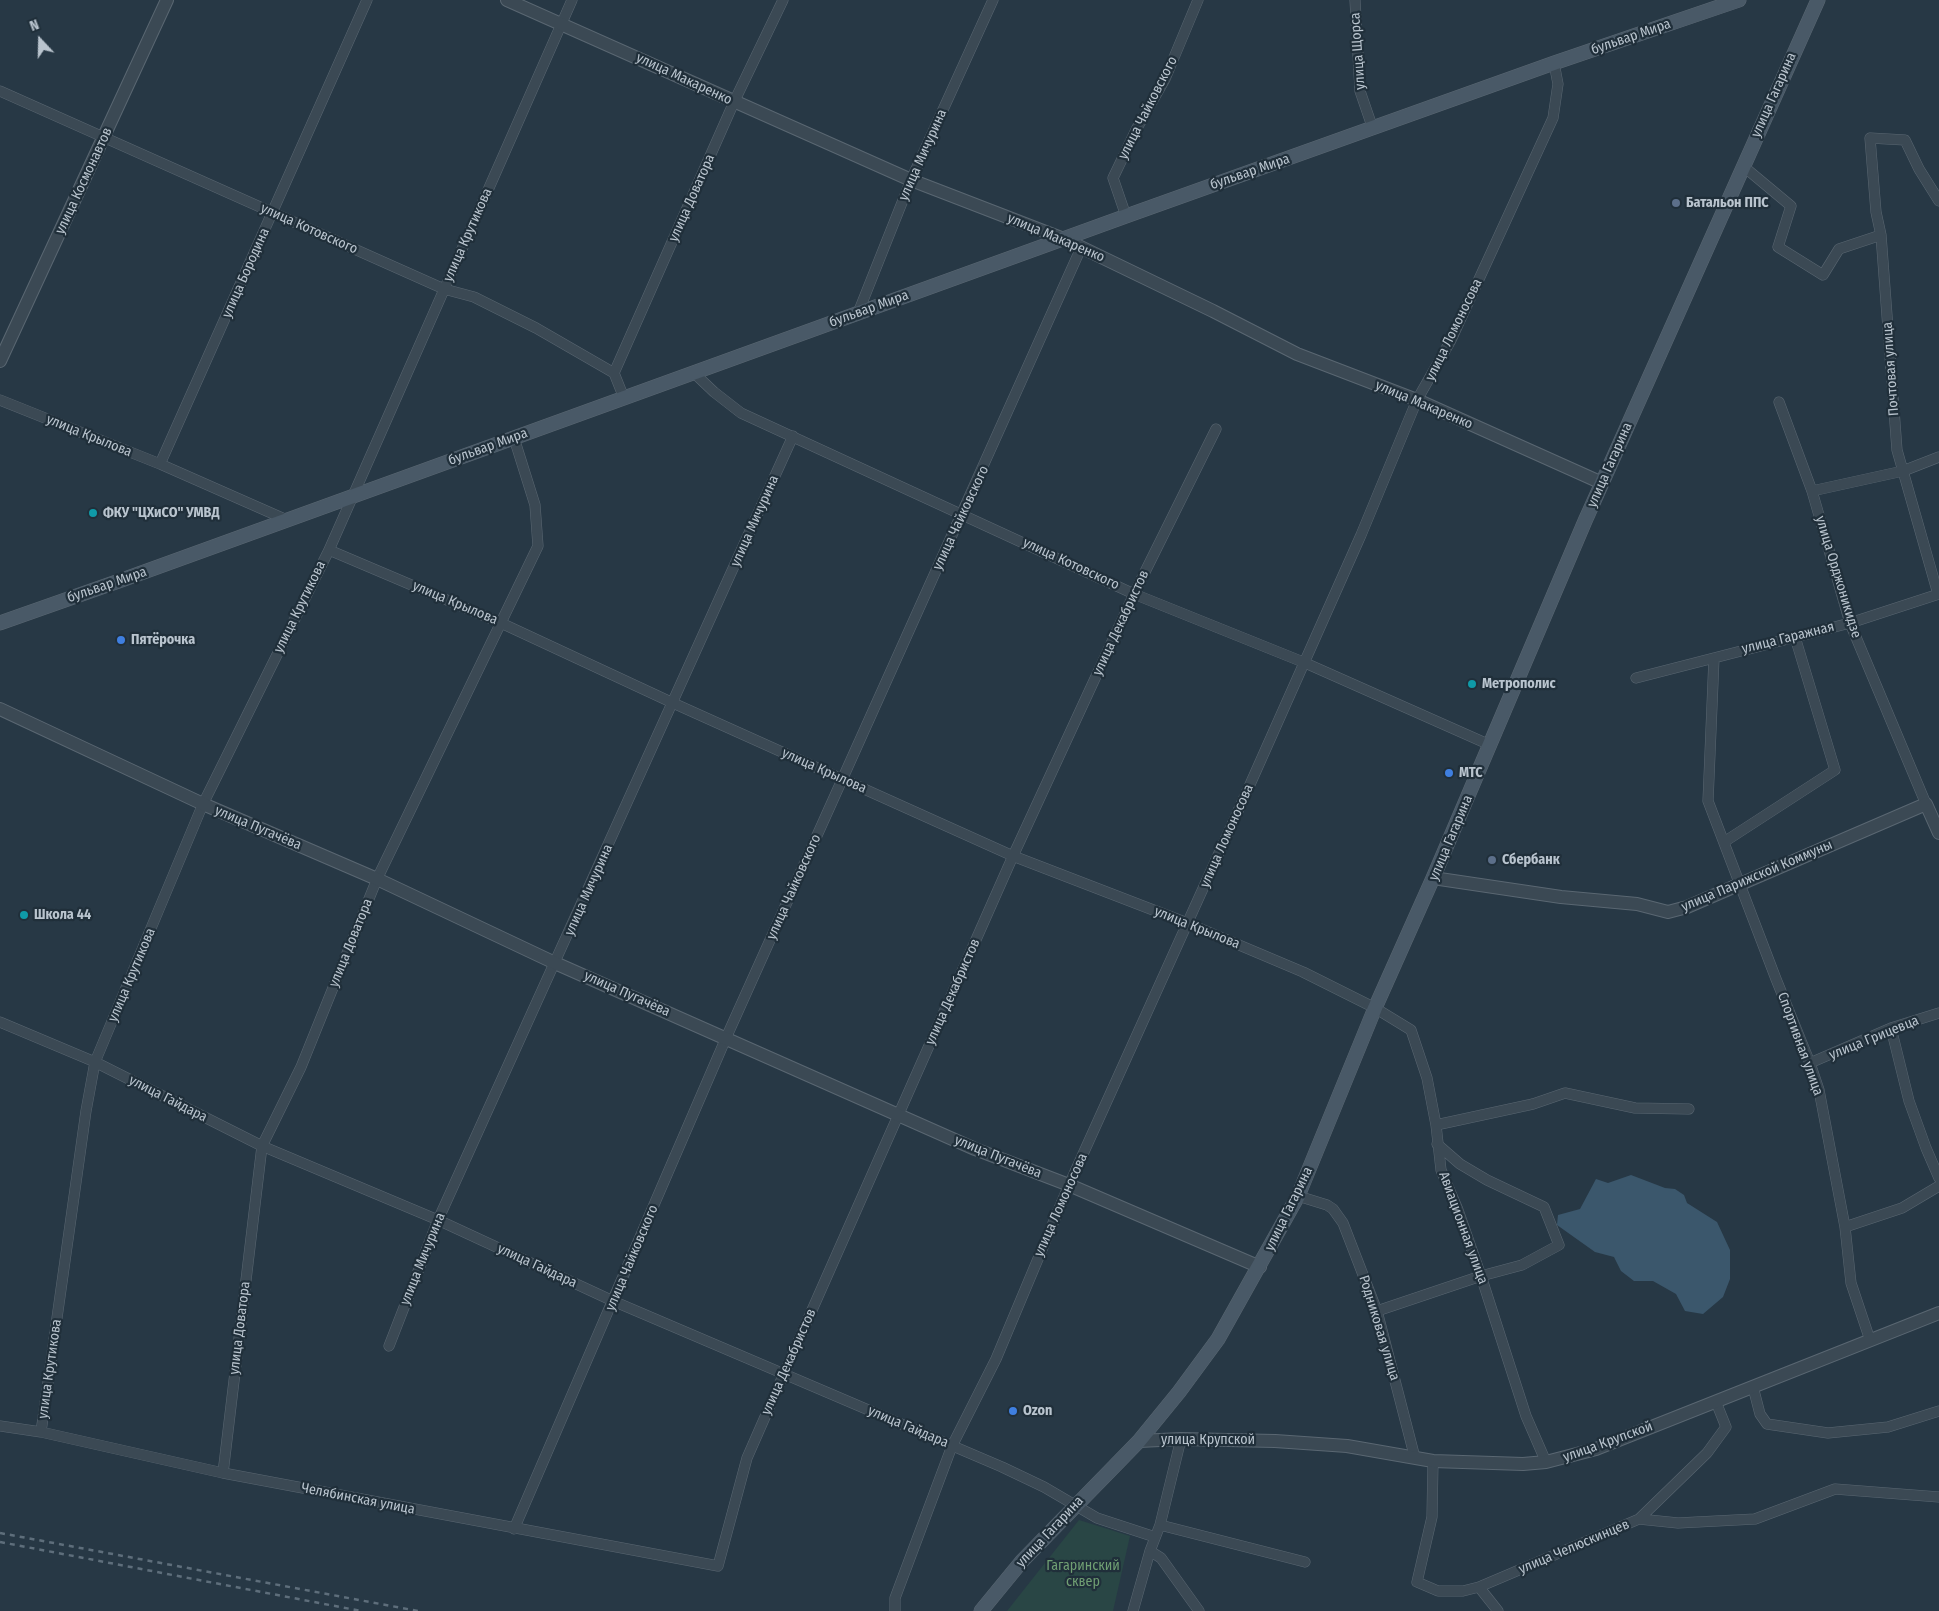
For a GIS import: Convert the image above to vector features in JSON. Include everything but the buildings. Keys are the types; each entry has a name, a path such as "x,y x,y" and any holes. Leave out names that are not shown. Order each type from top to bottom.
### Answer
{"main road":[{"name":"бульвар Мира","path":"0,623 1126,216 1554,63 1739,0"},
{"name":"улица Гагарина","path":"981,1611 1022,1561 1139,1441 1179,1392 1218,1340 1298,1196 1375,1008 1434,878 1602,483 1818,0"}],"street":[{"name":"улица Космонавтов","path":"0,361 105,138 167,0"},
{"name":"улица Бородина","path":"160,464 367,0"},
{"name":"улица Макаренко","path":"507,0 911,180 1064,239 1297,354 1417,400 1602,483"},
{"name":"улица Крутикова","path":"352,497 572,0"},
{"name":"улица Доватора","path":"614,373 734,102 783,0"},
{"name":"улица Мичурина","path":"858,313 911,180 993,0"},
{"name":"улица Щорса","path":"1355,0 1360,91 1373,129"},
{"name":"улица Чайковского","path":"1126,216 1113,178 1137,128 1165,79 1194,2"},
{"name":"улица Ломоносова","path":"895,1611 895,1598 952,1446 996,1359 1069,1184 1360,535 1417,400 1451,340 1553,118 1558,84 1554,63"},
{"name":"улица Котовского","path":"0,91 444,288 474,297 536,328 614,373"},
{"name":"Почтовая улица","path":"1939,201 1918,169 1905,140 1870,138 1876,212 1881,235 1897,450 1939,594"},
{"path":"1743,166 1791,206 1778,247 1824,275 1839,249 1881,235"},
{"name":"улица Чайковского","path":"514,1529 726,1038 1081,248"},
{"name":"улица Котовского","path":"694,372 714,392 741,413 1134,594 1303,662 1490,745"},
{"path":"614,373 624,398"},
{"name":"улица Крылова","path":"0,400 160,464 287,520"},
{"name":"улица Орджоникидзе","path":"1779,402 1812,491 1850,622 1939,833"},
{"name":"улица Декабристов","path":"718,1566 747,1458 1013,856 1134,594 1216,429"},
{"name":"улица Мичурина","path":"389,1346 438,1220 793,436"},
{"name":"улица Доватора","path":"223,1473 262,1146 301,1067 377,879 538,546 535,505 514,438"},
{"path":"1812,491 1903,470 1939,457"},
{"path":"329,550 352,497"},
{"name":"улица Крутикова","path":"41,1432 86,1111 95,1062 203,804 329,550"},
{"name":"улица Крылова","path":"329,550 502,623 673,704 1013,856 1187,923 1303,972 1375,1008"},
{"name":"улица Гаражная","path":"1636,678 1850,622 1939,594"},
{"path":"1724,842 1835,770 1795,637"},
{"name":"Спортивная улица","path":"1714,658 1708,801 1819,1090 1846,1227 1851,1282 1870,1340"},
{"name":"улица Пугачёва","path":"0,709 203,804 377,879 556,963 899,1116 975,1149 1069,1184 1260,1267"},
{"name":"улица Парижской Коммуны","path":"1434,878 1561,897 1637,904 1668,912 1687,907 1740,885 1926,804"},
{"name":"Авиационная улица","path":"1375,1008 1411,1030 1427,1078 1436,1125 1441,1170 1458,1210 1481,1276 1526,1416 1546,1462"},
{"name":"улица Грицевца","path":"1810,1064 1891,1028 1939,1013"},
{"name":"улица Гайдара","path":"0,1022 95,1062 262,1146 438,1220 613,1301 952,1446 1044,1487 1097,1518 1155,1537"},
{"path":"1891,1028 1909,1101 1939,1178"},
{"path":"1436,1125 1532,1104 1565,1093 1635,1108 1689,1109"},
{"path":"1377,1311 1481,1276 1522,1265 1559,1245 1544,1207 1487,1180 1460,1164 1437,1144"},
{"path":"1846,1227 1902,1208 1939,1186"},
{"name":"Родниковая улица","path":"1298,1196 1327,1205 1338,1215 1377,1311 1415,1458"},
{"name":"улица Крупской","path":"1139,1441 1181,1438 1275,1441 1347,1446 1433,1461 1523,1464 1546,1462 1596,1449 1939,1313"},
{"path":"1753,1388 1760,1414 1767,1424 1828,1433 1888,1427 1939,1411"},
{"path":"1640,1519 1707,1453 1726,1427 1716,1402"},
{"name":"Челябинская улица","path":"0,1426 41,1432 223,1473 718,1566"},
{"path":"1133,1611 1150,1551 1160,1526 1181,1438"},
{"name":"улица Челюскинцев","path":"1433,1461 1432,1517 1418,1582 1438,1591 1463,1591 1479,1587 1640,1519 1678,1523 1755,1519 1835,1489 1939,1497"},
{"path":"1160,1526 1305,1562"},
{"path":"1150,1551 1161,1558 1199,1611"},
{"path":"1479,1587 1498,1611"}],"green space":[{"name":"Гагаринский сквер","path":"1079,1520 1130,1536 1113,1611 1007,1611"}],"water":[{"path":"1631,1175 1665,1188 1675,1189 1684,1195 1687,1203 1717,1222 1730,1250 1730,1279 1723,1297 1703,1314 1685,1311 1676,1294 1653,1281 1634,1281 1621,1271 1614,1257 1595,1252 1557,1225 1558,1215 1580,1209 1596,1179 1608,1183"}],"railway":[{"path":"0,1533 418,1611"},
{"path":"0,1542 361,1611"}],"place":[{"name":"Батальон ППС","path":"1676,203"},
{"name":"ФКУ \"ЦХиСО\" УМВД","path":"93,513"},
{"name":"Пятёрочка","path":"121,640"},
{"name":"Метрополис","path":"1472,684"},
{"name":"МТС","path":"1449,773"},
{"name":"Сбербанк","path":"1492,860"},
{"name":"Школа 44","path":"24,915"},
{"name":"Ozon","path":"1013,1411"}]}
